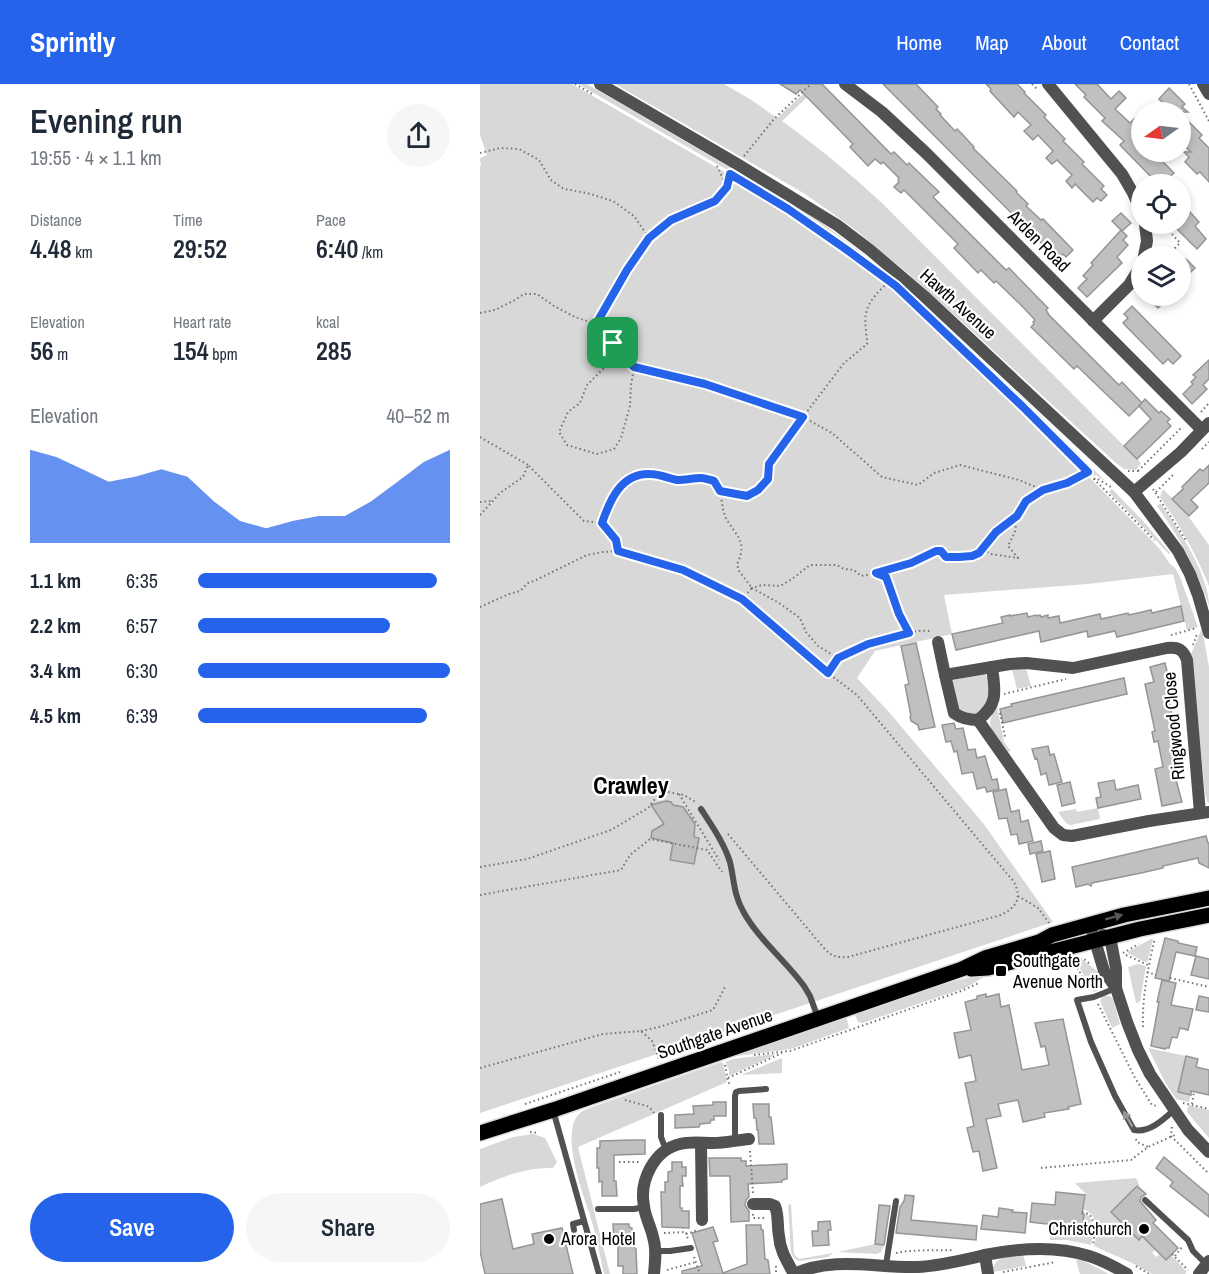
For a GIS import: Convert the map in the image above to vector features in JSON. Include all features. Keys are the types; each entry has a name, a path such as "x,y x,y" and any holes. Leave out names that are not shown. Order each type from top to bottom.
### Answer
{"main road":[{"name":"Southgate Avenue","path":"480,1133 819,1019 962,969 985,958 1039,942 1052,934 1097,934 1124,915 1209,898"},
{"name":"Southgate Avenue","path":"962,969 988,968 1097,934 1209,915"}],"street":[{"name":"Arden Road","path":"845,84 882,112 927,154 1192,421 1206,426"},
{"path":"1203,84 1209,94"},
{"path":"1044,88 1122,174 1131,190"},
{"name":"Hawth Avenue","path":"598,90 738,164 837,225 898,273 1134,492 1182,559 1198,595 1209,633"},
{"path":"1093,321 1131,282"},
{"path":"1134,492 1181,452 1206,426"},
{"path":"938,642 954,713 959,717 978,720 992,705 995,696 992,667"},
{"name":"Ringwood Close","path":"945,675 1026,663 1073,668 1167,648 1174,647 1180,650 1187,660 1204,812 1072,836 1063,835 1054,828 978,720"},
{"path":"1097,934 1116,968 1116,988 1126,1022 1150,1074 1170,1110 1209,1152"},
{"path":"654,1274 654,1240 644,1207 643,1192 644,1183 654,1164 666,1150 681,1143 718,1143 750,1139"},
{"path":"700,1143 702,1220"},
{"path":"753,1204 775,1206 778,1214 780,1246 794,1274 829,1264 892,1269 934,1266 1007,1250 1029,1248 1089,1256 1127,1274"},
{"path":"985,1255 988,1274"}],"lane":[{"path":"703,807 726,850 737,900 747,918 804,986 819,1019"},
{"path":"1116,988 1094,997 1077,1000 1091,1042 1115,1096 1134,1130 1144,1131 1170,1110"},
{"path":"735,1140 736,1092 766,1089"},
{"path":"553,1110 599,1274"},
{"path":"661,1116 661,1137 666,1150"},
{"path":"1145,1200 1188,1240 1201,1268"},
{"path":"892,1269 896,1201"},
{"path":"598,1209 644,1207"},
{"path":"574,1230 573,1224 584,1221"},
{"path":"655,1251 691,1248"}],"path":[{"path":"575,84 598,90"},
{"path":"596,324 627,270 649,238 671,220 715,201 727,187 730,174 774,119 811,84"},
{"path":"1032,84 1044,88"},
{"path":"1188,84 1209,121"},
{"path":"480,153 500,148 519,149 539,160 551,180 564,189 613,201 634,216 649,238"},
{"path":"723,170 717,166 727,187"},
{"path":"798,216 872,268"},
{"path":"1172,234 1180,243 1177,246"},
{"path":"720,491 747,496 758,490 768,479 769,464 803,417 844,363 867,344 865,315 869,303 889,281 896,286"},
{"path":"480,313 495,310 524,294 537,294 575,317 596,324 634,367 705,384 803,417 832,433 882,477 918,485 934,473 960,465 1019,480 1043,490"},
{"path":"947,334 1023,407 1156,542"},
{"path":"613,343 603,369 587,385 580,403 568,412 559,432 567,445 597,454 614,449 621,438 630,406 634,367"},
{"path":"1138,471 1180,428 1192,421 1209,403"},
{"path":"480,437 528,465 584,521 602,523 616,540 618,551"},
{"path":"480,515 500,493 523,477 528,465"},
{"path":"742,599 752,588 762,585 780,586 810,565 837,565 844,569 854,570 861,576 911,563 936,551 941,551 946,557 972,556 979,553 996,532 1017,516 1026,501 1043,490 1067,483 1088,472"},
{"path":"602,523 609,503 618,488 631,478 651,474 668,478 686,480 701,478 714,481 720,491 724,515 734,532 740,537 742,547 737,564 740,571 752,588 800,618 818,646 838,658"},
{"path":"1106,491 1111,488"},
{"path":"480,502 494,500"},
{"path":"981,548 991,554 1018,558 1008,546 1015,532 1017,516"},
{"path":"480,607 520,591 528,583 587,555 618,551 683,570 742,599 857,695 1014,882 1018,889 1018,896 1016,904 1001,915 839,958 831,955 822,947 723,828"},
{"path":"876,573 886,577 899,614 909,633"},
{"path":"1185,632 1200,627 1191,650"},
{"path":"828,673 838,658 868,644 928,630 934,634 938,642"},
{"path":"1006,742 995,696 1071,678"},
{"path":"480,867 527,859 611,830 648,808 659,794 668,792 688,796 703,807"},
{"path":"678,794 718,858"},
{"path":"480,895 621,870 630,855 650,839 707,850 724,874"},
{"path":"1018,896 1038,908 1051,926"},
{"path":"1143,1033 1142,1009 1147,972 1157,933 1150,936"},
{"path":"1124,953 1149,966"},
{"path":"1072,959 1144,1093 1152,1105 1170,1110"},
{"path":"1147,972 1156,975"},
{"path":"1170,978 1209,987"},
{"path":"728,1078 786,1052 961,992 985,979"},
{"path":"480,1068 603,1034 659,1027 713,1010 725,987"},
{"path":"641,1031 652,1041 659,1059"},
{"path":"748,1056 786,1052"},
{"path":"723,1060 728,1082 736,1092"},
{"path":"1191,1105 1194,1092"},
{"path":"620,1099 647,1106 656,1115 661,1116"},
{"path":"1170,1110 1181,1102 1209,1109"},
{"path":"1170,1110 1173,1124 1172,1136 1209,1174"},
{"path":"1041,1168 1131,1160 1148,1147 1188,1130"},
{"path":"619,1162 654,1164"},
{"path":"1082,1212 1092,1216 1094,1224 1094,1240 1089,1256"},
{"path":"1172,1254 1201,1268"},
{"path":"1003,1272 1060,1261"},
{"path":"654,1274 696,1262"}],"shaded area":[{"path":"480,84 572,84 728,174 725,186 718,194 723,197 730,189 731,177 796,217 858,260 898,291 1025,412 1159,548 1180,577 1198,627 1187,630 1173,574 1088,584 944,595 952,634 875,651 857,678 983,823 1053,922 480,1113 480,158 487,155 480,135"},
{"path":"578,84 587,84 731,168 729,171"},
{"path":"615,84 724,84 777,118 814,84 821,84 782,121 834,161 883,204 1141,463 1136,470 1124,469 1116,463 911,276 853,228 805,194"},
{"path":"739,172 822,223 883,269 1024,399 1106,482 1094,476 1019,401 896,285 817,227 734,175"},
{"path":"1112,489 1145,523 1169,554 1109,492"},
{"path":"1163,489 1183,509 1209,545 1209,586 1187,540 1160,497"},
{"path":"1160,503 1198,566 1208,594 1209,606 1187,554 1157,506"},
{"path":"1202,628 1209,667 1209,803 1205,792 1191,654"},
{"path":"1026,668 1031,686 1017,689 1012,670"},
{"path":"985,674 990,684 990,691 983,709 972,715 958,710 953,680"},
{"path":"997,706 1004,742 1011,751 1006,752 990,725"},
{"path":"1098,808 1100,819 1070,825 1058,812 1076,809 1077,812"},
{"path":"1153,939 1148,961 1145,962 1129,954 1128,952"},
{"path":"1075,960 1083,960 1098,972 1103,986 1101,989 1094,992"},
{"path":"1138,964 1146,966 1140,1002 1136,1003 1128,967"},
{"path":"991,972 965,988 862,1023 858,1022 854,1012 911,992"},
{"path":"1103,996 1110,996 1113,999 1120,1024 1112,1028 1100,1001"},
{"path":"846,1015 849,1028 791,1049 729,1057"},
{"path":"1148,1048 1186,1056 1178,1091 1191,1095 1189,1102 1176,1099"},
{"path":"775,1055 729,1076 725,1062"},
{"path":"782,1058 782,1073 741,1075"},
{"path":"721,1062 727,1082 578,1147 610,1274 604,1274 590,1215 574,1163 572,1134 574,1122 581,1112 592,1107"},
{"path":"1188,1105 1209,1110 1209,1138 1187,1112"},
{"path":"533,1134 545,1138 557,1162 553,1168 516,1173 480,1187 480,1149 513,1137"},
{"path":"1136,1178 1140,1187 1136,1185 1111,1213 1138,1239 1142,1236 1156,1249 1152,1253 1156,1257 1160,1254 1166,1260 1171,1255 1187,1272 1185,1274 1152,1274 1094,1246 1095,1219 1083,1209 1086,1194 1075,1183"},
{"path":"791,1204 794,1254 799,1259 833,1253 828,1257 800,1261 793,1257 788,1205"},
{"path":"1084,1214 1090,1217 1093,1225 1091,1245 1067,1240 1050,1240 1052,1224 1082,1228"},
{"path":"875,1244 884,1245 881,1252 877,1254 838,1252"},
{"path":"1023,1254 1026,1266 992,1272 996,1262 1000,1259"},
{"path":"1080,1259 1109,1274 1080,1274 1076,1260"}],"building":[{"path":"780,84 822,84 891,154 894,152 907,165 909,163 939,192 933,197 1006,270 1009,268 1048,308 1046,310 1049,315 1119,385 1122,382 1142,403 1129,416 1077,366 1074,369 1031,327 1035,320 1023,307 996,281 994,283 981,270 978,273 954,248 958,244 904,190 901,193 894,187 899,182 899,178 883,162 881,164 875,159 868,166 850,147 853,144 800,90 796,94"},
{"path":"883,84 916,84 938,107 936,109 940,115 955,131 957,129 963,135 973,148 1017,191 1028,204 1026,206 1041,220 1043,219 1073,250 1066,257 1063,254 1057,259"},
{"path":"986,84 1017,84 1046,115 1044,117 1065,139 1063,141 1084,162 1082,164 1104,186 1101,189 1107,195 1101,201 1097,198 1093,202 1075,184 1072,188 1066,181 1072,175 1057,160 1052,164 1046,158 1053,151 1038,135 1033,140 1024,131 1031,125 1018,112 1014,117"},
{"path":"1075,84 1097,84 1111,99 1119,91 1126,98 1115,109 1131,122 1131,156 1120,145 1124,141 1102,121 1105,118 1084,97 1086,95"},
{"path":"1169,88 1183,102 1162,102 1159,99"},
{"path":"1191,124 1202,135 1199,138 1209,148 1209,182 1200,172 1197,174 1185,162 1191,162"},
{"path":"1137,162 1163,162 1174,173 1173,174 1148,174"},
{"path":"1121,213 1131,223 1122,231 1112,221"},
{"path":"1191,213 1199,222 1195,226 1206,239 1197,249 1182,234 1191,234"},
{"path":"1121,230 1127,236 1123,240 1128,245 1117,257 1122,263 1087,297 1078,288 1087,279 1083,276 1093,265 1091,263"},
{"path":"1132,306 1181,356 1173,364 1168,359 1163,364 1123,323 1128,318 1124,314"},
{"path":"1209,360 1209,379 1203,385 1207,389 1192,404 1183,394 1193,384 1191,382 1196,377 1193,375"},
{"path":"1145,399 1159,413 1161,411 1170,419 1167,422 1171,426 1137,459 1124,446 1151,419 1139,406"},
{"path":"1209,465 1209,483 1191,500 1198,507 1189,516 1172,499 1200,469 1203,471"},
{"path":"1181,606 1184,621 1117,637 1115,631 1088,637 1087,631 1041,642 1039,631 956,650 952,634 1003,623 1001,617 1010,615 1027,613 1028,617 1059,616 1060,623 1100,614 1101,619 1151,610 1152,613"},
{"path":"916,643 935,727 919,730 918,725 911,721 910,717 905,685 909,684 901,646"},
{"path":"1165,663 1172,691 1167,693 1175,727 1170,728 1179,763 1172,765 1182,802 1162,806 1155,769 1163,767 1158,741 1154,742 1152,732 1155,731 1145,684 1154,682 1150,667"},
{"path":"1124,678 1127,694 1003,723 1000,709 1012,706 1011,704"},
{"path":"954,723 956,729 963,728 968,750 975,749 977,758 985,756 992,780 997,779 999,789 987,792 985,787 977,789 973,772 962,774 957,751 954,752 951,741 946,742 942,725"},
{"path":"1048,746 1050,755 1054,754 1062,782 1049,785 1046,773 1041,775 1032,749"},
{"path":"1114,780 1116,790 1138,785 1141,799 1098,808 1096,798 1101,797 1098,783"},
{"path":"1070,782 1075,803 1062,806 1057,785"},
{"path":"1006,789 1011,812 1019,810 1021,822 1028,820 1033,841 1019,844 1017,834 1011,835 1007,818 999,819 993,792"},
{"path":"666,801 683,807 695,824 694,837 699,838 694,864 670,860 673,843 651,838 652,831 664,824 651,805"},
{"path":"1206,836 1209,843 1209,868 1199,863 1198,858 1092,883 1091,886 1088,884 1076,887 1072,867"},
{"path":"1041,841 1043,851 1030,854 1028,844"},
{"path":"1050,851 1055,879 1042,882 1036,854"},
{"path":"1165,938 1197,947 1195,956 1176,952 1169,981 1155,978"},
{"path":"1196,956 1209,959 1209,979 1191,975"},
{"path":"1162,980 1176,983 1171,1005 1193,1009 1188,1030 1180,1028 1177,1038 1172,1037 1169,1048 1165,1049 1151,1046"},
{"path":"986,994 986,997 999,994 1001,1007 1009,1005 1022,1070 1049,1065 1045,1046 1041,1047 1035,1023 1063,1019 1081,1104 1068,1107 1069,1109 1044,1113 1045,1117 1023,1122 1018,1100 998,1104 1001,1116 986,1119 997,1168 983,1171 979,1151 973,1152 967,1128 974,1126 965,1083 976,1081 971,1055 959,1058 954,1033 971,1030 965,1002"},
{"path":"1199,996 1209,998 1209,1012 1196,1010"},
{"path":"1186,1056 1198,1059 1196,1067 1209,1070 1209,1095 1191,1091 1191,1095 1178,1092"},
{"path":"713,1102 726,1102 726,1116 714,1116 714,1120 710,1123 700,1124 699,1127 675,1128 675,1115 694,1114 693,1106 713,1105"},
{"path":"753,1104 769,1104 774,1144 759,1144"},
{"path":"645,1140 645,1154 614,1155 614,1181 616,1181 617,1196 602,1196 602,1181 599,1182 599,1168 597,1168 597,1148 600,1148 600,1141"},
{"path":"1164,1157 1209,1195 1209,1217 1170,1186 1173,1182 1156,1168"},
{"path":"709,1158 741,1158 741,1161 746,1161 746,1166 787,1164 787,1179 782,1182 748,1184 749,1197 745,1205 749,1211 749,1221 731,1222 730,1176 710,1176"},
{"path":"672,1162 682,1162 682,1167 686,1167 686,1176 682,1176 683,1186 680,1186 680,1208 682,1211 689,1211 689,1228 662,1227 661,1192 665,1192 665,1182 668,1182 668,1172 672,1171"},
{"name":"Christchurch","path":"1137,1186 1146,1194 1141,1197 1140,1201 1156,1220 1153,1223 1178,1248 1166,1260 1142,1236 1139,1240 1111,1212"},
{"path":"1056,1192 1085,1195 1082,1228 1030,1222 1032,1203 1055,1205"},
{"path":"905,1195 914,1196 911,1220 977,1226 976,1240 896,1233 900,1207"},
{"name":"Arora Hotel","path":"502,1199 513,1249 534,1244 532,1234 562,1228 573,1274 485,1274 480,1251 480,1204"},
{"path":"879,1205 890,1206 884,1245 875,1244"},
{"path":"999,1208 1027,1213 1025,1233 981,1229 983,1215 998,1217"},
{"path":"830,1221 829,1245 813,1246 812,1231 818,1231 818,1222"},
{"path":"613,1224 629,1224 632,1228 632,1245 636,1249 637,1274 623,1274 623,1266 618,1266 618,1245 614,1245"},
{"path":"746,1225 761,1225 765,1259 768,1260 770,1274 682,1274 682,1271 702,1266 692,1233 713,1227 718,1241 713,1242 723,1273 747,1264"}],"place":[{"name":"Southgate Avenue North","path":"1001,971"},
{"name":"Christchurch","path":"1144,1229"},
{"name":"Arora Hotel","path":"549,1239"}],"district":[{"name":"Crawley","path":"631,786"}],"route":[{"path":"730,174 788,209 896,286 1088,472 1067,483 1043,490 1026,501 1017,516 996,532 979,553 972,556 946,557 941,551 936,551 911,563 876,573 886,577 899,614 909,633 868,644 838,658 828,673 742,599 683,570 618,551 616,540 602,523 609,503 618,488 631,478 641,475 651,474 686,480 701,478 714,481 720,491 747,496 758,490 768,479 769,464 803,417 705,384 634,367 613,343 596,324 627,270 649,238 671,220 715,201 727,187 730,174"}]}
